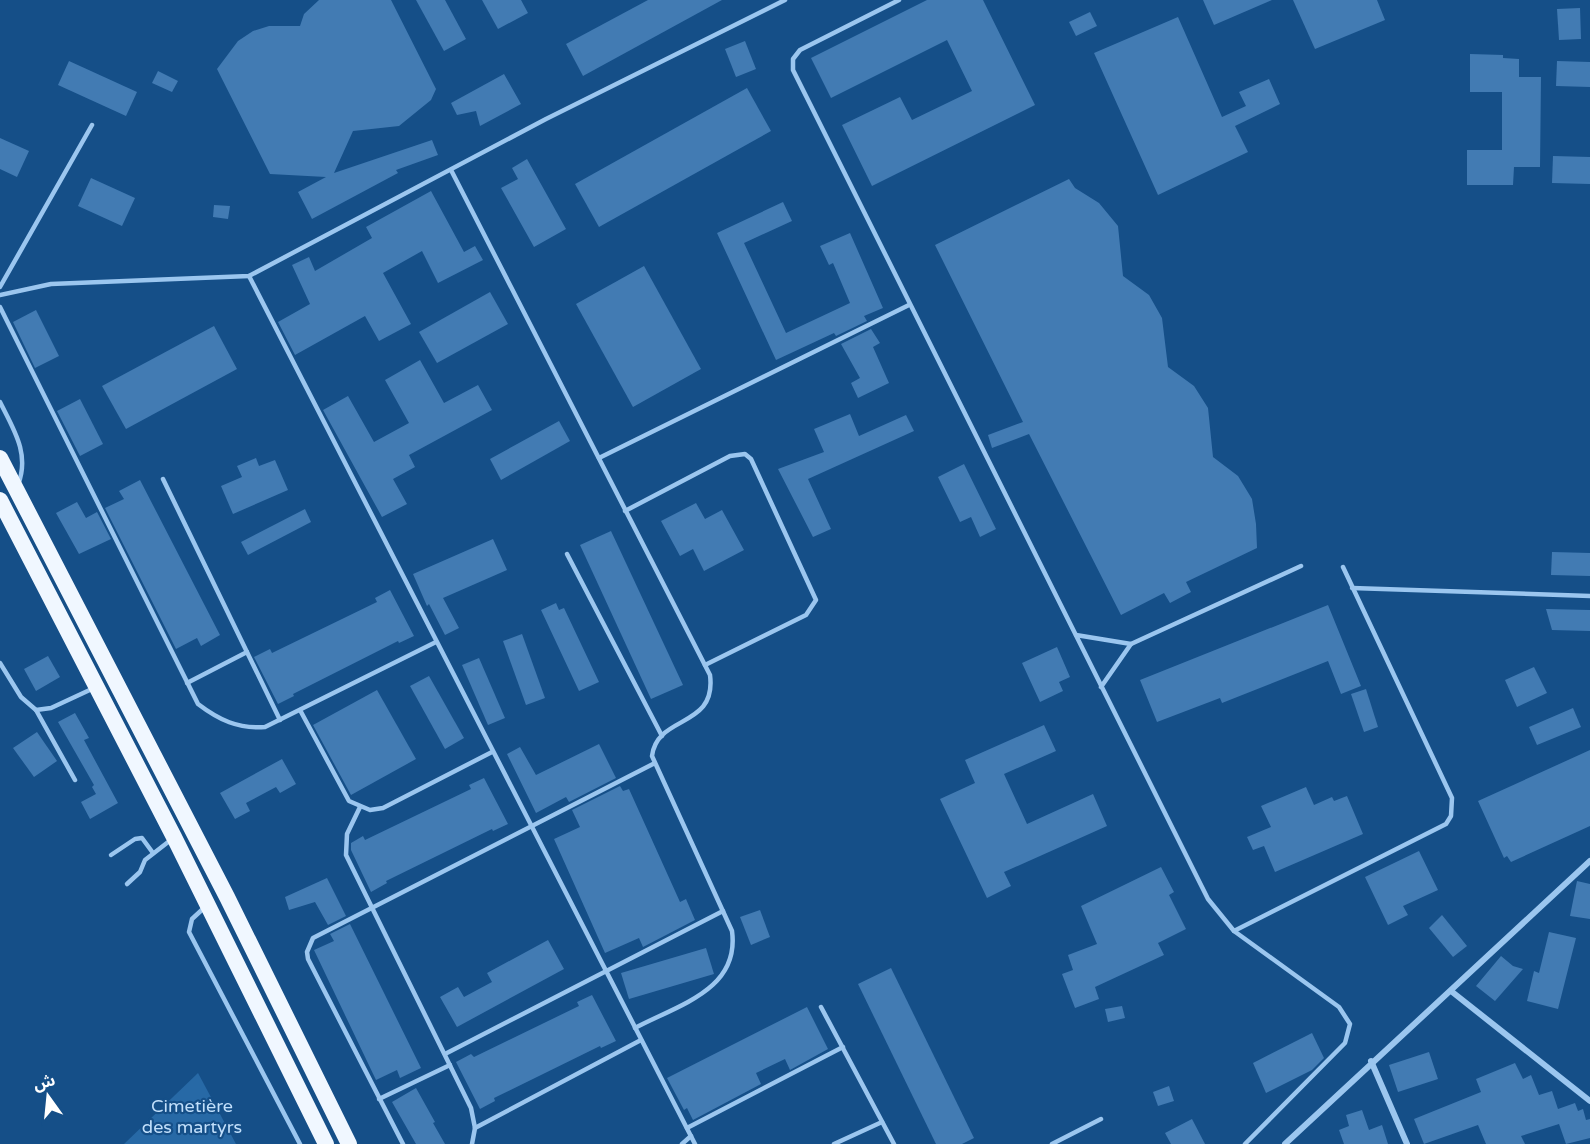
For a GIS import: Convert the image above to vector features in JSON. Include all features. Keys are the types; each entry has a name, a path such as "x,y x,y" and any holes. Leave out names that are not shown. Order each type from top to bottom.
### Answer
{"highway":[{"path":"0,458 213,868 349,1144"},
{"path":"0,500 174,837 326,1144"}],"street":[{"path":"1285,1144 1371,1061 1451,991 1590,861"},
{"path":"1451,991 1590,1101"},
{"path":"1371,1061 1407,1144"}],"lane":[{"path":"0,295 51,284 249,276 546,119 785,0"},
{"path":"899,0 800,50 792,64 909,305 1208,899 1234,931 1339,1007 1350,1024 1345,1043 1245,1144"},
{"path":"0,287 92,125"},
{"path":"451,170 705,665 712,689 709,701 701,711 662,736 653,748 653,764 732,931 734,946 726,973 716,985 635,1028"},
{"path":"249,276 695,1144"},
{"path":"599,458 909,305"},
{"path":"0,307 198,704 233,725 249,728 265,727 436,642"},
{"path":"0,402 21,442 24,469 16,490"},
{"path":"626,511 730,456 745,454 751,459 816,600 806,615 705,665"},
{"path":"163,478 280,720"},
{"path":"567,554 662,736"},
{"path":"1101,687 1131,644 1301,566"},
{"path":"1234,931 1446,824 1451,816 1452,798 1343,567"},
{"path":"1352,588 1590,596"},
{"path":"1076,635 1131,644"},
{"path":"187,683 247,652"},
{"path":"0,663 21,697 36,710 75,780"},
{"path":"36,710 51,708 96,687"},
{"path":"300,710 349,801 370,810 383,808 492,752"},
{"path":"403,1144 308,959 307,952 313,938 653,764"},
{"path":"360,807 345,845 349,864 471,1108 475,1128 472,1144"},
{"path":"127,884 153,854 174,837"},
{"path":"111,855 135,839 142,838 147,841 153,854"},
{"path":"207,905 192,919 189,932 300,1144"},
{"path":"445,1054 723,911"},
{"path":"822,1007 894,1144"},
{"path":"475,1128 641,1040"},
{"path":"687,1128 843,1047"},
{"path":"378,1099 450,1065"},
{"path":"1052,1144 1101,1119"},
{"path":"834,1144 882,1122"},
{"path":"682,1144 691,1136"}],"green space":[{"name":"Cimetière des martyrs","path":"198,1073 236,1144 124,1144"}],"building":[{"path":"319,0 391,0 436,89 431,100 399,126 353,131 334,173 432,140 438,155 396,170 398,173 312,219 298,192 326,177 270,174 217,69 238,41 253,31 269,26 300,26 304,14"},
{"path":"416,0 445,0 466,39 444,51"},
{"path":"482,0 521,0 528,13 498,29"},
{"path":"648,0 722,0 583,76 566,44"},
{"path":"927,0 983,0 1035,105 872,186 842,125 900,97 912,120 972,91 947,40 831,98 811,58"},
{"path":"1203,0 1272,0 1214,25"},
{"path":"1293,0 1377,0 1385,20 1315,49"},
{"path":"1580,8 1581,39 1559,40 1557,9"},
{"path":"1090,12 1097,26 1076,36 1069,22"},
{"path":"1178,17 1222,117 1246,106 1239,92 1269,79 1280,104 1235,126 1248,152 1158,195 1094,53"},
{"path":"745,41 756,69 736,77 725,49"},
{"path":"1470,54 1503,55 1503,58 1519,59 1519,77 1541,77 1540,167 1514,167 1513,185 1467,185 1467,150 1502,150 1502,92 1470,92"},
{"path":"69,61 137,92 126,116 58,85"},
{"path":"1557,61 1590,62 1590,87 1556,86"},
{"path":"158,71 178,81 172,92 152,83"},
{"path":"504,74 521,104 480,126 476,111 457,115 451,103"},
{"path":"747,88 771,131 599,227 575,184"},
{"path":"0,138 29,151 17,177 0,169"},
{"path":"1553,156 1590,157 1590,184 1552,183"},
{"path":"527,159 566,229 534,247 501,188 518,179 512,168"},
{"path":"91,178 135,198 122,226 78,206"},
{"path":"1069,179 1075,188 1099,203 1118,226 1123,276 1149,295 1162,318 1168,367 1194,386 1208,408 1213,457 1238,476 1252,499 1256,524 1257,548 1186,582 1191,592 1170,603 1164,593 1121,615 1029,434 992,448 988,435 1023,422 935,245"},
{"path":"431,191 464,252 475,246 483,260 438,283 422,251 383,273 411,324 379,341 365,316 295,355 278,322 310,304 292,265 309,257 315,271 372,238 366,227"},
{"path":"783,202 792,221 744,243 786,333 850,303 833,263 829,265 820,246 850,233 883,308 864,316 867,321 836,336 834,333 776,360 717,233"},
{"path":"214,205 230,206 228,219 213,217"},
{"path":"644,266 701,369 633,407 576,304"},
{"path":"490,292 508,324 437,363 419,332"},
{"path":"36,310 59,356 35,368 13,322"},
{"path":"214,326 237,369 126,429 102,386"},
{"path":"871,329 880,343 873,347 889,383 858,398 851,383 860,378 841,344"},
{"path":"420,360 444,403 478,385 492,410 409,455 415,467 393,479 407,504 382,517 323,410 348,396 374,442 409,423 385,380"},
{"path":"80,399 103,444 80,456 57,411"},
{"path":"850,414 859,436 906,415 914,431 808,479 831,529 813,537 778,469 824,452 814,429"},
{"path":"559,421 570,441 501,480 490,459"},
{"path":"256,458 259,466 275,460 288,490 233,514 221,486 242,477 237,466"},
{"path":"964,464 996,529 980,537 971,517 960,522 938,477"},
{"path":"140,480 220,635 201,646 197,638 176,649 105,508 124,499 119,491"},
{"path":"77,502 86,518 97,512 111,539 79,554 56,513"},
{"path":"696,503 705,519 722,510 744,550 704,571 693,549 680,556 661,521"},
{"path":"305,509 311,522 248,555 241,542"},
{"path":"611,531 683,685 651,699 580,545"},
{"path":"493,539 507,570 443,598 459,628 445,635 429,604 427,606 413,574"},
{"path":"1552,552 1590,553 1590,576 1551,575"},
{"path":"390,590 414,636 399,643 398,641 293,694 294,696 278,704 254,657 270,649 272,653 377,602 375,598"},
{"path":"556,603 559,610 564,608 599,682 579,691 541,610"},
{"path":"1328,605 1361,686 1341,694 1328,661 1222,703 1220,698 1157,722 1140,680"},
{"path":"1546,609 1590,610 1590,631 1552,630"},
{"path":"522,634 545,698 526,705 503,641"},
{"path":"1057,647 1070,677 1059,682 1063,691 1040,702 1022,663"},
{"path":"48,656 60,677 36,691 24,669"},
{"path":"479,658 505,718 488,725 462,665"},
{"path":"1534,667 1547,693 1517,707 1505,680"},
{"path":"429,676 464,738 445,749 410,686"},
{"path":"1366,689 1378,727 1364,732 1351,694"},
{"path":"377,690 416,759 351,795 313,725"},
{"path":"1573,708 1581,727 1537,745 1529,727"},
{"path":"75,713 89,738 84,740 118,803 90,819 81,802 96,794 92,787 94,785 58,722"},
{"path":"1044,725 1056,751 1004,774 1027,824 1093,794 1107,826 1004,872 1011,886 987,898 940,799 975,783 965,760"},
{"path":"37,732 57,761 34,777 13,748"},
{"path":"599,744 616,778 569,802 566,797 536,813 507,754 520,747 536,775"},
{"path":"1590,750 1590,826 1511,862 1507,856 1504,858 1478,801"},
{"path":"282,759 296,784 280,793 276,787 246,803 250,811 235,819 220,793"},
{"path":"484,778 508,824 493,831 492,829 386,881 387,883 371,892 351,850 351,843 363,836 365,840 471,789 469,785"},
{"path":"620,786 623,791 629,789 680,902 686,899 695,920 643,947 639,938 605,953 554,839 580,827 572,810"},
{"path":"1306,787 1314,805 1332,797 1334,801 1347,796 1363,834 1275,872 1264,846 1253,850 1247,837 1271,827 1261,806"},
{"path":"1419,851 1438,890 1403,906 1408,915 1388,925 1365,877"},
{"path":"1161,867 1174,892 1169,895 1186,929 1158,943 1164,955 1095,987 1099,999 1075,1008 1062,974 1073,970 1068,955 1097,944 1081,906"},
{"path":"327,878 346,916 328,925 315,902 289,910 285,897"},
{"path":"1577,881 1590,884 1590,919 1570,916"},
{"path":"760,910 770,937 751,945 740,917"},
{"path":"1442,915 1467,946 1453,957 1429,928"},
{"path":"350,924 421,1068 400,1078 397,1070 376,1080 314,950 334,941 330,934"},
{"path":"1549,932 1576,938 1558,1009 1527,1001 1534,971 1539,973"},
{"path":"548,940 564,969 457,1027 440,997 458,987 464,997 492,982 487,973"},
{"path":"706,948 714,974 629,999 621,973"},
{"path":"1501,956 1513,966 1523,969 1495,1001 1476,986"},
{"path":"891,968 974,1138 962,1144 936,1144 858,984"},
{"path":"592,995 616,1041 601,1048 600,1046 494,1098 495,1101 480,1109 456,1062 471,1054 474,1057 579,1006 577,1002"},
{"path":"1122,1006 1125,1018 1108,1022 1105,1009"},
{"path":"807,1007 828,1049 790,1070 785,1059 756,1073 761,1084 693,1120 687,1108 684,1110 667,1078"},
{"path":"1312,1033 1324,1058 1312,1070 1266,1093 1253,1063"},
{"path":"1429,1052 1438,1079 1398,1092 1389,1065"},
{"path":"1515,1063 1523,1079 1531,1075 1539,1095 1552,1091 1558,1109 1575,1103 1578,1111 1583,1109 1586,1120 1590,1119 1590,1138 1566,1144 1559,1124 1521,1136 1525,1144 1486,1144 1478,1125 1424,1144 1414,1119 1481,1092 1476,1079"},
{"path":"1169,1086 1174,1101 1158,1106 1153,1092"},
{"path":"416,1088 445,1144 416,1144 392,1102"},
{"path":"1362,1110 1369,1130 1382,1125 1388,1144 1344,1144 1339,1130 1349,1126 1346,1115"},
{"path":"1192,1119 1205,1144 1171,1144 1165,1133"}]}
